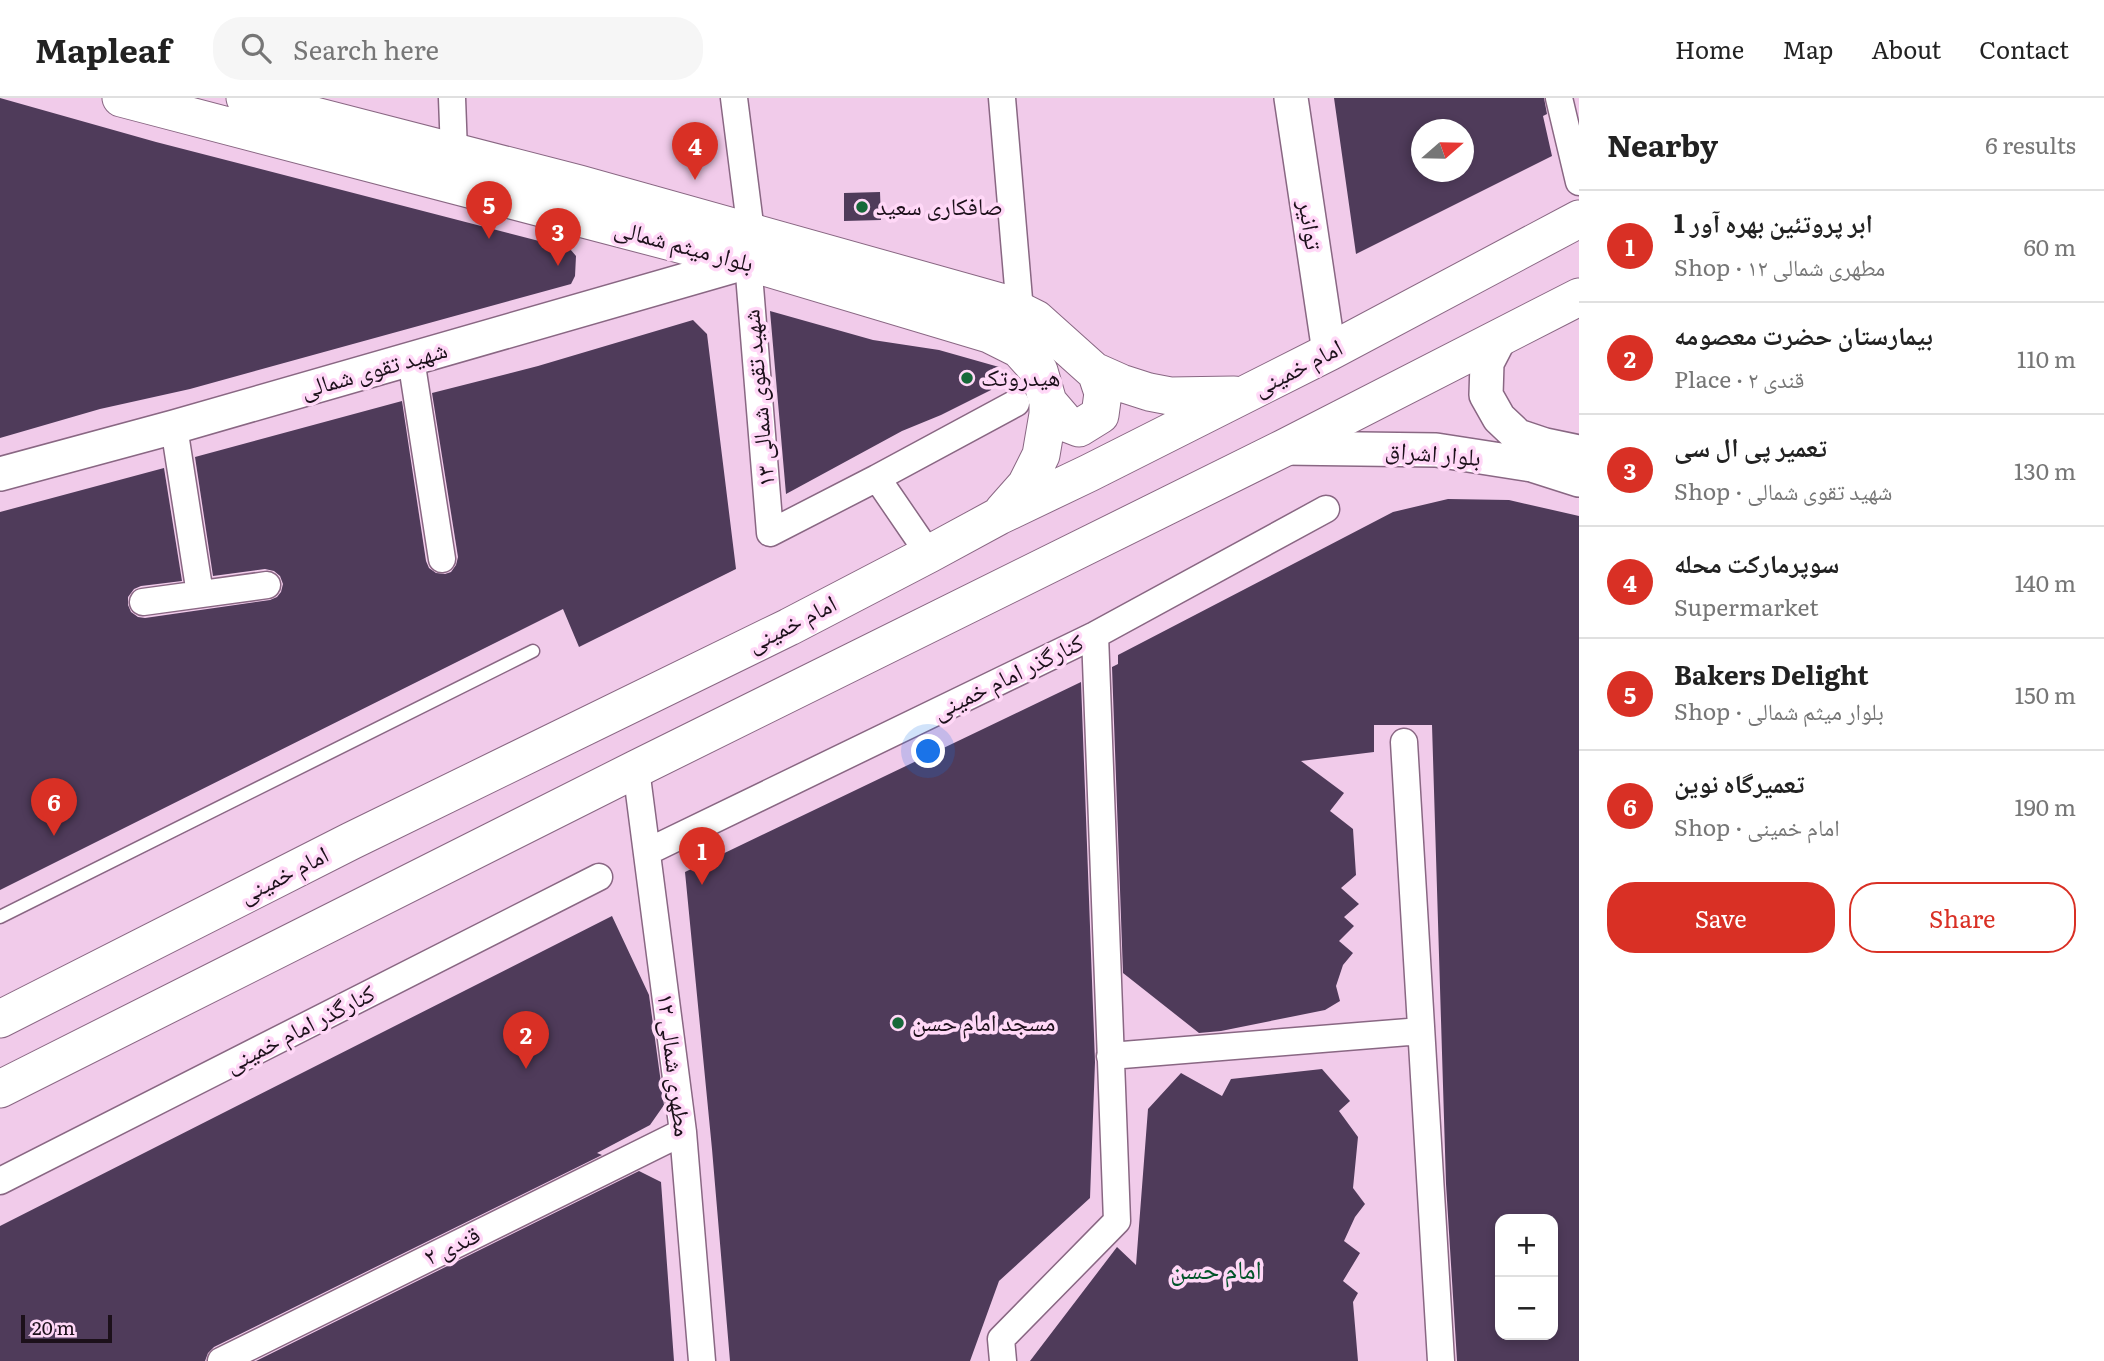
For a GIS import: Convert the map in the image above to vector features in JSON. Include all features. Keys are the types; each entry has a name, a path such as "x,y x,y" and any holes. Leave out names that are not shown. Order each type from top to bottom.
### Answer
{"main road":[{"name":"بلوار میثم شمالی","path":"121,98 749,247 1004,303 1036,320 1096,372 1149,392 1170,396 1245,394"},
{"name":"بلوار میثم شمالی","path":"253,99 579,184 989,334 1019,349 1039,371 1032,403 1048,414 1041,455 1026,485 999,516"},
{"name":"امام خمینی","path":"0,1019 351,841 776,633 999,516 1329,352 1579,219"},
{"path":"0,1089 636,769 1284,448 1579,297"},
{"path":"1032,403 1079,428 1100,415 1102,393 1096,372"}],"street":[{"path":"452,98 454,152"},
{"name":"شهید تقوی شمالی ۱۳","path":"734,98 749,247 770,533 877,478"},
{"path":"1002,98 1020,311"},
{"name":"توانیر","path":"1291,98 1329,352"},
{"path":"1559,98 1579,182"},
{"name":"شهید تقوی شمالی","path":"0,474 411,359 749,247"},
{"name":"بلوار اشراق","path":"1501,336 1487,363 1486,395 1499,418 1518,436 1579,452"},
{"path":"411,359 442,559"},
{"path":"929,554 877,478 1032,403"},
{"path":"174,427 201,594"},
{"name":"بلوار اشراق","path":"1284,448 1436,450 1532,465 1579,480"},
{"name":"کنارگذر امام خمینی","path":"647,852 1094,635 1326,509"},
{"path":"143,602 267,585"},
{"path":"1003,1361 1001,1339 1117,1221 1094,635"},
{"path":"1404,742 1441,1361"},
{"name":"مطهری شمالی ۱۲","path":"636,769 683,1132 702,1361"},
{"name":"کنارگذر امام خمینی","path":"0,1181 599,877"},
{"path":"1110,1056 1421,1031"},
{"name":"قندی ۲","path":"221,1361 683,1132"}],"lane":[{"path":"0,917 533,651"}],"building":[{"path":"0,98 156,142 570,249 576,256 575,276 571,284 190,389 100,409 0,438"},
{"path":"1334,98 1544,98 1547,114 1543,116 1552,156 1356,254"},
{"name":"صافکاری سعید","path":"880,192 881,220 844,221 844,193"},
{"path":"770,311 873,340 939,350 999,367 991,390 902,431 786,494"},
{"path":"693,320 707,334 736,569 579,647 563,609 0,890 0,512 164,468 182,581 134,589 128,597 131,612 145,618 270,600 277,597 283,584 274,571 265,569 213,576 195,457 402,401 426,561 429,568 436,573 445,574 451,572 458,557 432,393 538,366"},
{"path":"1448,499 1509,500 1579,516 1579,1361 1457,1361 1446,1184 1432,725 1374,725 1374,752 1301,761 1344,793 1330,811 1353,829 1356,875 1341,888 1359,904 1344,917 1354,926 1339,941 1353,953 1343,965 1336,986 1340,1001 1325,1010 1199,1033 1123,973 1112,667 1118,664 1118,655 1393,512"},
{"name":"مسجد امام حسن","path":"1081,682 1095,1062 1090,1198 999,1281 970,1361 730,1361 685,872"},
{"path":"612,916 649,995 664,1105 650,1125 597,1153 602,1155 214,1347 205,1361 0,1361 0,1226"},
{"path":"1322,1069 1350,1101 1339,1111 1358,1137 1353,1188 1365,1204 1355,1217 1344,1241 1360,1253 1343,1281 1358,1293 1353,1302 1358,1361 1030,1361 1117,1247 1136,1265 1148,1109 1181,1073 1222,1096 1231,1079"},
{"path":"639,1171 661,1182 674,1361 256,1361"}],"place":[{"name":"سوپرمارکت محله","path":"695,180"},
{"name":"صافکاری سعید","path":"862,207"},
{"name":"Bakers Delight","path":"489,239"},
{"name":"تعمیر پی ال سی","path":"558,266"},
{"name":"هیدروتک","path":"967,378"},
{"name":"تعمیرگاه نوین","path":"54,836"},
{"name":"ابر پروتئین بهره آور 1","path":"702,885"},
{"name":"مسجد امام حسن","path":"898,1023"},
{"name":"بیمارستان حضرت معصومه","path":"526,1069"}],"district":[{"name":"امام حسن","path":"1216,1270"}]}
